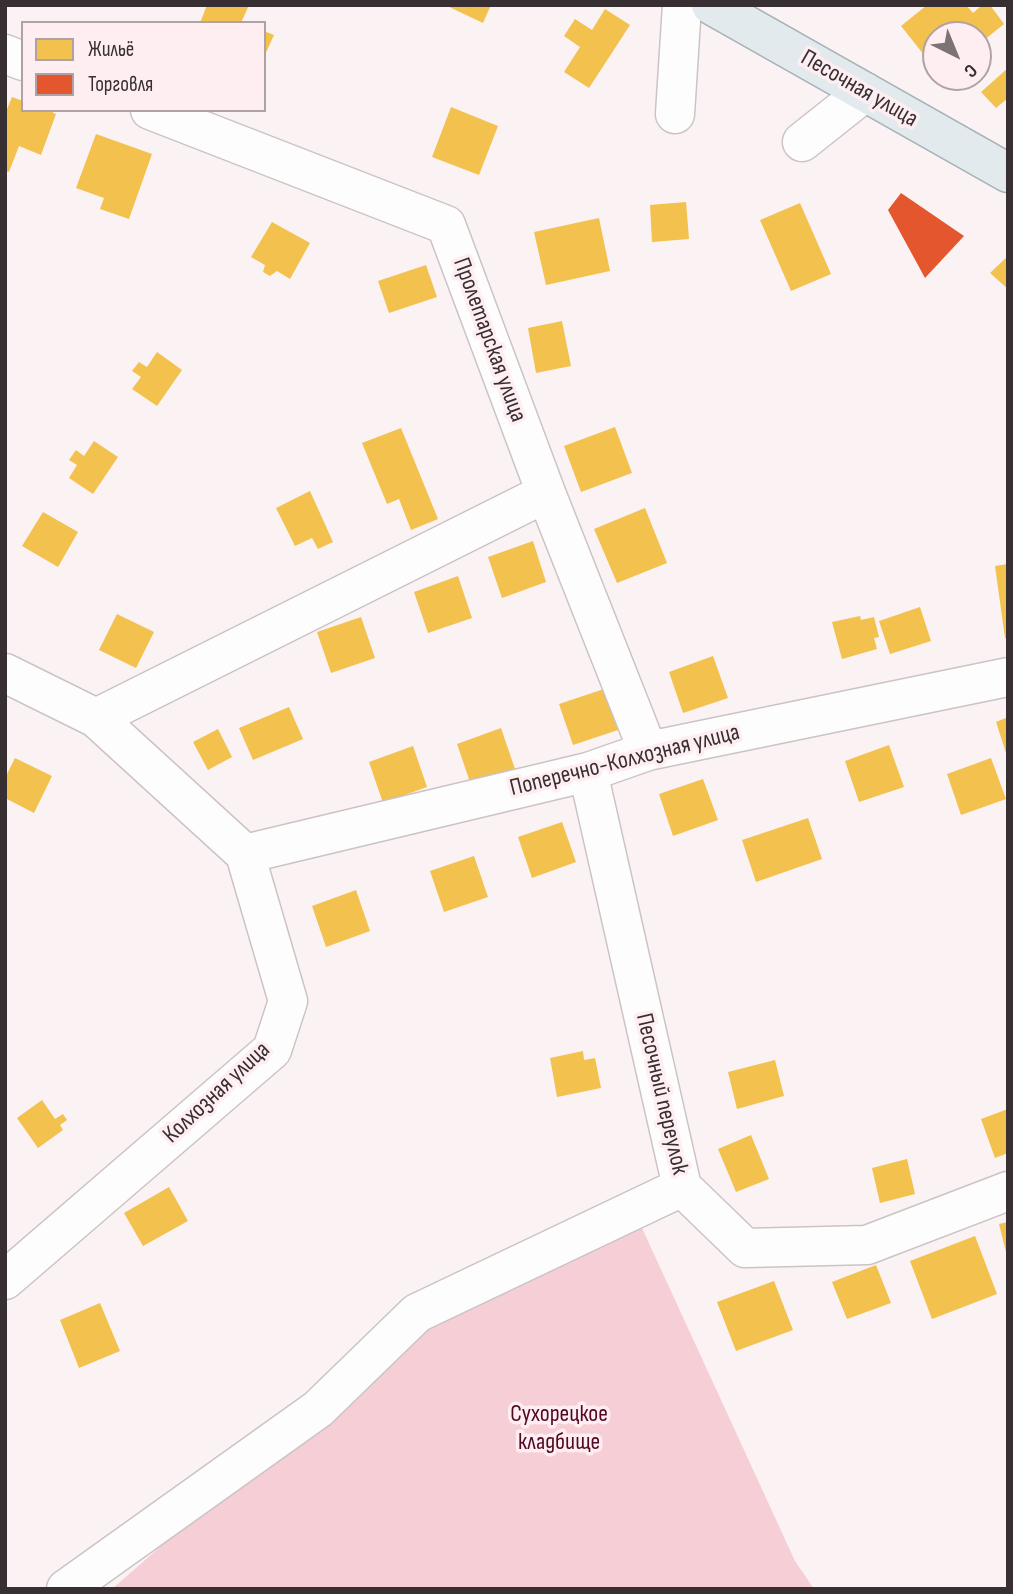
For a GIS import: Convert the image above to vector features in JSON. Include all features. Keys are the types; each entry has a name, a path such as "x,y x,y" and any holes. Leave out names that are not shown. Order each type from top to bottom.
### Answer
{"main road":[{"name":"Песочная улица","path":"711,5 1008,173"}],"street":[{"path":"675,114 682,5"},
{"path":"802,142 865,92"},
{"name":"Пролетарская улица","path":"155,112 446,225 546,493 648,751"},
{"path":"96,718 546,493"},
{"path":"5,673 96,718 245,853"},
{"name":"Поперечно-Колхозная улица","path":"245,853 588,772 648,751 1008,677"},
{"name":"Песочный переулок","path":"588,772 682,1187 745,1248 867,1245 1008,1191"},
{"name":"Колхозная улица","path":"5,1280 272,1049 288,1002 245,853"},
{"path":"66,1589 318,1409 417,1314 682,1187"}],"green space":[{"name":"Сухорецкое кладбище","path":"636,1215 795,1561 814,1589 112,1589 425,1315"}],"building: Жильё":[{"path":"207,5 249,5 242,21 201,21"},
{"path":"445,5 491,5 483,23"},
{"path":"927,5 966,5 973,13 982,5 990,5 1004,24 992,34 992,21 922,21 922,52 901,26"},
{"path":"605,9 630,25 589,88 564,72 580,47 564,36 575,19 592,30"},
{"path":"266,32 274,35 266,53"},
{"path":"1008,68 1008,98 996,108 981,92 992,91 992,82"},
{"path":"12,97 21,100 21,112 56,114 41,155 19,146 9,172 5,171 5,114"},
{"path":"451,107 498,126 479,175 432,157"},
{"path":"96,134 152,154 129,219 100,209 104,198 76,188"},
{"path":"686,202 689,239 652,242 650,205"},
{"path":"800,203 831,274 791,291 760,220"},
{"path":"599,218 610,271 546,285 534,232"},
{"path":"272,222 310,243 290,279 277,271 270,276 263,272 265,265 251,257"},
{"path":"1008,256 1008,289 990,273"},
{"path":"426,265 437,297 389,313 378,281"},
{"path":"562,321 571,366 536,373 528,328"},
{"path":"157,352 182,370 157,406 132,389 141,377 132,371 139,362 147,367"},
{"path":"615,427 632,473 581,492 564,446"},
{"path":"401,428 438,519 411,530 399,499 387,504 362,443"},
{"path":"94,441 118,457 93,494 69,478 77,465 69,460 76,450 84,456"},
{"path":"310,491 333,542 318,549 312,538 295,546 276,508"},
{"path":"645,508 667,563 617,583 594,529"},
{"path":"43,512 78,532 58,567 22,546"},
{"path":"533,541 546,582 502,598 488,557"},
{"path":"1008,564 1008,638 1005,638 995,566"},
{"path":"458,576 472,618 428,633 414,592"},
{"path":"920,607 931,641 890,654 879,621"},
{"path":"117,614 154,632 136,668 99,650"},
{"path":"860,616 861,620 874,617 879,637 874,638 877,649 842,659 832,622"},
{"path":"361,617 375,658 331,673 317,632"},
{"path":"713,656 728,698 683,713 669,672"},
{"path":"604,689 618,730 573,745 559,704"},
{"path":"289,707 303,739 253,760 239,728"},
{"path":"1008,717 1008,756 1007,756 996,722"},
{"path":"501,728 515,769 471,785 457,744"},
{"path":"218,729 232,757 208,770 193,742"},
{"path":"889,745 904,787 859,802 845,761"},
{"path":"413,746 427,787 383,803 369,762"},
{"path":"15,758 52,776 34,813 5,798 5,778"},
{"path":"991,758 1006,799 961,815 947,774"},
{"path":"703,779 718,820 673,836 659,794"},
{"path":"808,818 822,859 756,882 742,840"},
{"path":"562,822 576,862 532,878 518,837"},
{"path":"474,856 488,897 444,912 430,871"},
{"path":"356,890 370,931 326,947 312,906"},
{"path":"583,1051 584,1060 595,1058 601,1088 557,1097 550,1058"},
{"path":"775,1060 784,1096 737,1109 728,1072"},
{"path":"42,1100 55,1119 63,1114 67,1120 60,1125 63,1130 38,1148 17,1118"},
{"path":"1008,1109 1008,1153 995,1158 981,1119"},
{"path":"751,1135 769,1179 736,1192 718,1149"},
{"path":"907,1159 915,1194 880,1203 872,1168"},
{"path":"169,1187 188,1221 143,1246 124,1213"},
{"path":"1008,1222 1008,1255 1007,1256 999,1224"},
{"path":"975,1236 997,1294 932,1319 910,1261"},
{"path":"876,1265 891,1303 847,1319 832,1282"},
{"path":"774,1281 793,1330 736,1351 717,1302"},
{"path":"100,1303 120,1351 79,1368 60,1320"}],"building: Торговля":[{"path":"901,193 964,236 925,278 888,210"}]}
